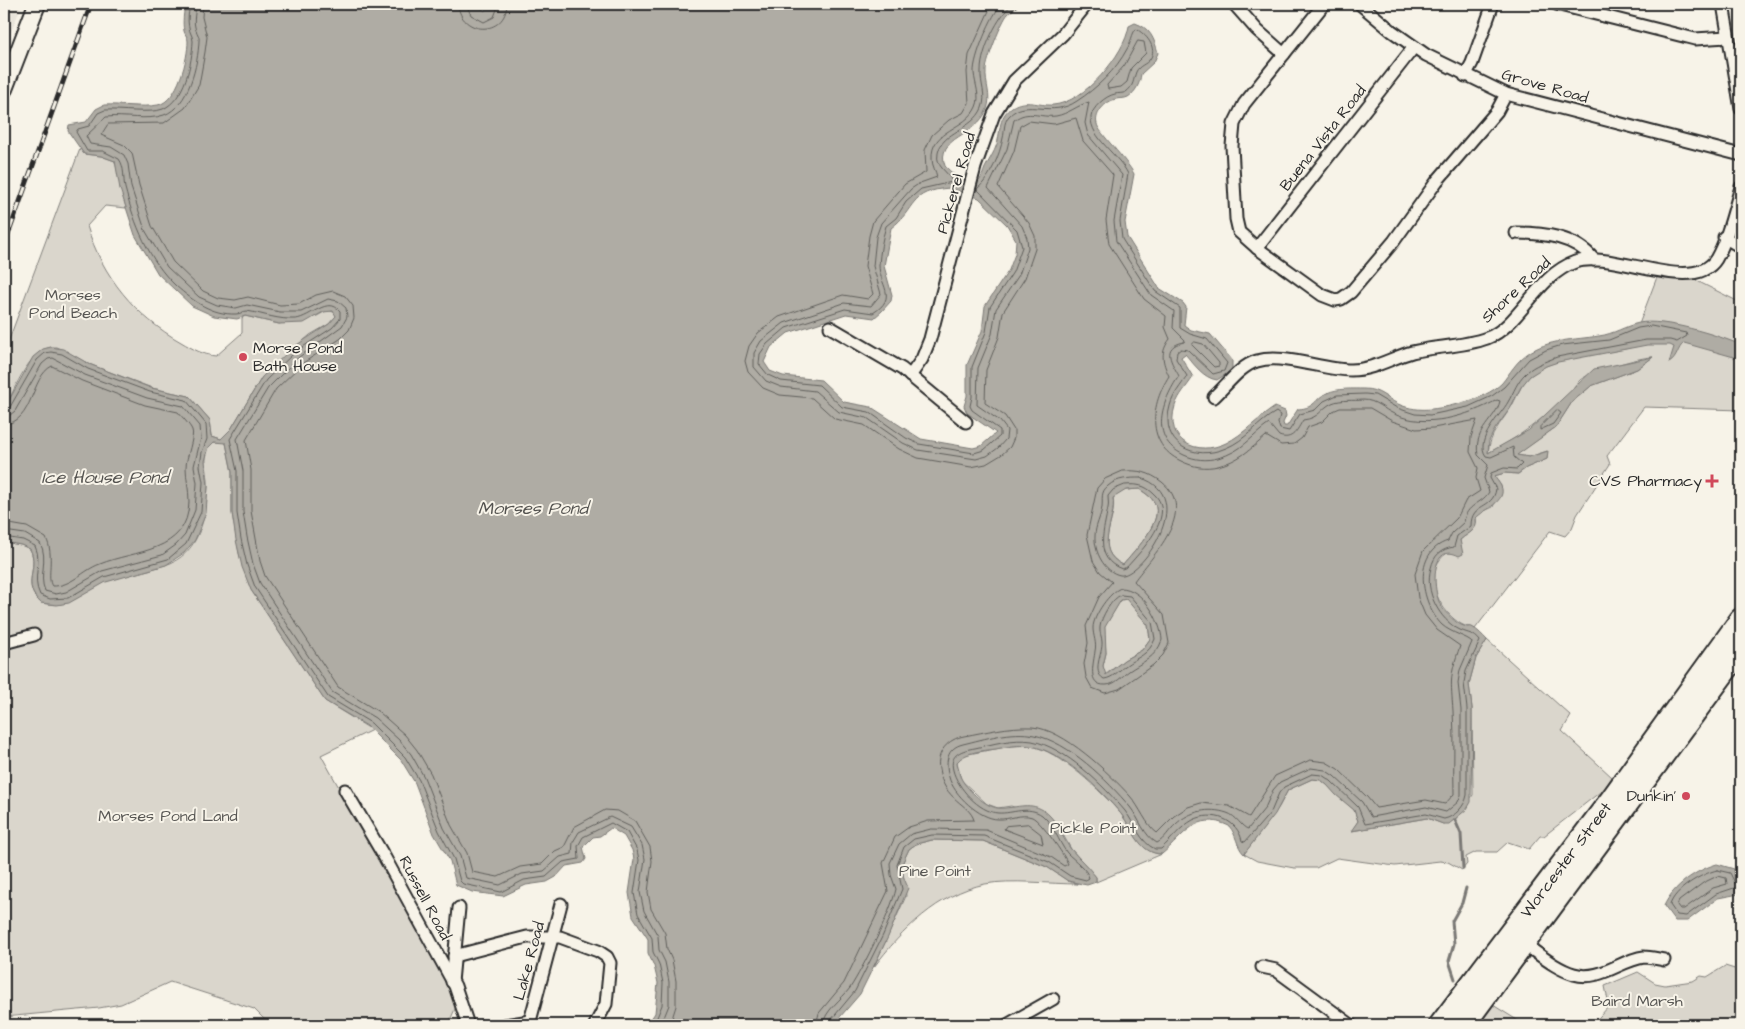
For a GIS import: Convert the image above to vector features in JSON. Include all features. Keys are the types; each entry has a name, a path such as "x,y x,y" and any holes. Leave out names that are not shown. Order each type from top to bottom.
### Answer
{"highway":[{"name":"Worcester Street","path":"1440,1025 1601,813 1741,619"},
{"name":"Worcester Street","path":"1464,1025 1741,650"}],"main road":[{"path":"4,89 37,4"}],"street":[{"name":"Pickerel Road","path":"910,376 922,359 930,339 972,179 985,137 1006,92 1023,72 1053,44 1087,4"},
{"path":"1234,4 1253,26 1284,54"},
{"path":"1324,4 1244,104 1237,115 1233,132 1236,219 1239,232 1257,248 1322,295 1335,300 1341,299 1351,292 1394,241 1431,189 1497,111 1506,94"},
{"name":"Grove Road","path":"1360,4 1414,47 1465,76 1506,94 1741,155"},
{"path":"1465,76 1472,63 1494,4"},
{"path":"1556,4 1695,39 1727,37"},
{"path":"1722,4 1741,109"},
{"name":"Buena Vista Road","path":"1257,248 1414,47"},
{"name":"Shore Road","path":"1214,396 1243,368 1257,360 1281,360 1342,370 1361,370 1411,352 1488,338 1504,328 1534,292 1558,272 1574,263 1594,260 1692,274 1700,272 1712,264 1724,237 1741,187"},
{"path":"1516,233 1554,236 1583,249 1594,260"},
{"path":"1724,237 1741,248"},
{"path":"830,327 910,376 966,422"},
{"path":"4,643 34,635"},
{"name":"Russell Road","path":"345,790 385,858 452,982 468,1025"},
{"name":"Lake Road","path":"530,1023 561,904"},
{"path":"452,982 458,908"},
{"path":"454,956 519,939 553,937 598,951 607,957 610,963 606,1004 595,1025"},
{"path":"1524,944 1564,970 1579,976 1608,971 1645,957 1664,960"},
{"path":"1262,967 1276,970 1351,1025"},
{"path":"1007,1025 1053,999"},
{"path":"505,1025 530,1023"}],"shaded area":[{"path":"4,4 22,4 4,50"}],"green space":[{"name":"Morses Pond Beach","path":"80,149 84,154 101,156 115,161 126,208 105,206 87,226 102,262 111,278 135,307 149,320 185,345 216,356 242,333 242,318 245,316 279,324 317,316 328,310 336,313 336,316 329,324 310,335 262,377 231,429 221,439 212,436 210,420 189,396 152,388 89,364 56,347 47,348 38,353 31,361 24,370 4,409 4,353"},
{"path":"1657,277 1695,280 1741,303 1741,410 1644,407 1607,456 1610,464 1577,515 1572,528 1565,536 1550,531 1475,629 1463,625 1454,619 1442,605 1434,587 1433,578 1441,558 1460,545 1460,540 1474,529 1476,518 1480,513 1493,507 1501,486 1494,476 1505,473 1518,474 1526,468 1547,459 1547,451 1529,457 1516,455 1556,427 1572,402 1591,386 1637,369 1653,357 1637,359 1586,376 1540,420 1510,441 1488,453 1496,429 1510,409 1524,383 1540,369 1564,359 1630,348"},
{"name":"Morses Pond Land","path":"221,441 226,443 232,472 232,513 239,553 251,590 325,701 372,730 321,755 458,1002 448,1025 270,1025 254,1009 170,982 121,1004 99,1008 4,1017 4,542 21,545 30,549 33,563 32,590 41,603 61,604 69,602 107,581 177,560 186,553 198,534 207,499 206,455 211,443"},
{"path":"1139,489 1153,501 1156,507 1156,514 1154,522 1145,538 1123,565 1114,558 1109,551 1107,543 1114,507 1113,498 1121,491"},
{"path":"1127,599 1148,625 1150,639 1142,650 1124,660 1105,675 1103,666 1106,653 1104,627 1121,600"},
{"path":"1487,640 1571,716 1562,731 1612,777 1604,789 1544,836 1540,836 1529,849 1508,842 1497,852 1476,852 1466,857 1467,864 1462,870 1448,862 1440,861 1395,866 1337,858 1316,868 1294,868 1257,861 1244,854 1279,807 1288,790 1312,779 1321,780 1354,810 1358,821 1352,831 1427,818 1443,824 1455,820 1473,795 1472,708 1469,684 1476,658"},
{"name":"Pickle Point","path":"1011,746 1028,746 1041,749 1067,763 1113,805 1138,840 1148,850 1162,854 1096,882 1096,877 1071,849 1057,824 1011,806 998,808 987,804 961,780 957,762 963,755"},
{"name":"Pine Point","path":"932,840 983,841 1047,867 1068,881 1078,884 1007,882 985,884 968,889 952,896 922,915 874,967 906,896 902,864 909,849 916,844"},
{"name":"Baird Marsh","path":"1725,966 1741,971 1741,1025 1592,1025 1609,1006 1605,986 1638,972 1655,983 1665,985 1693,981 1701,976 1707,977"},
{"path":"1493,1005 1525,1025 1478,1025"}],"water":[{"name":"Morses Pond","path":"185,4 475,4 485,11 489,4 1020,4 1005,18 989,59 986,71 989,99 987,109 975,126 951,142 946,148 944,156 945,166 960,179 969,183 978,182 980,179 997,144 1002,119 1012,107 1022,103 1053,105 1077,96 1090,87 1111,63 1120,50 1129,26 1135,23 1140,25 1151,34 1158,53 1154,62 1141,74 1139,84 1133,93 1125,98 1112,100 1105,105 1097,116 1097,124 1134,174 1125,222 1127,237 1159,288 1183,303 1186,307 1184,325 1191,330 1210,334 1232,360 1232,370 1217,380 1203,374 1185,354 1181,357 1193,377 1175,406 1174,429 1179,437 1194,447 1215,447 1226,443 1275,407 1285,411 1286,416 1283,423 1284,426 1287,426 1298,409 1312,405 1323,395 1336,390 1369,389 1398,404 1415,409 1440,408 1465,402 1485,395 1502,383 1520,360 1535,349 1552,343 1604,335 1639,323 1649,322 1676,325 1719,337 1741,345 1741,359 1684,343 1669,363 1674,347 1670,345 1647,345 1546,366 1530,376 1521,387 1489,441 1488,453 1529,430 1594,369 1653,357 1637,369 1591,386 1572,402 1556,427 1517,455 1529,457 1548,451 1547,459 1526,468 1518,474 1505,473 1494,476 1502,491 1498,501 1476,518 1474,529 1460,540 1463,554 1459,556 1450,553 1443,555 1438,561 1435,579 1441,606 1458,623 1474,628 1487,640 1476,658 1469,684 1472,708 1471,802 1467,809 1449,824 1443,824 1427,818 1351,831 1358,821 1354,810 1321,780 1312,779 1288,790 1275,814 1244,854 1239,848 1234,833 1229,826 1208,821 1191,827 1162,854 1154,853 1142,846 1126,820 1092,783 1055,755 1026,745 975,752 961,758 957,762 961,778 968,788 993,807 1032,806 1043,810 1055,823 1070,848 1096,877 1096,882 1087,885 1068,881 1047,867 983,841 932,840 916,844 909,849 902,864 902,873 908,888 888,937 860,994 833,1025 647,1025 655,1013 658,983 654,966 648,953 648,939 633,916 629,893 634,859 632,850 624,836 611,828 600,836 593,837 583,847 586,859 583,863 566,866 556,877 547,882 526,885 503,896 472,892 456,885 450,861 434,834 415,783 401,760 367,726 325,701 251,590 242,567 236,540 232,513 232,472 226,443 214,442 209,447 205,461 208,486 206,513 195,540 184,553 166,565 106,582 69,603 57,605 41,603 32,590 33,563 30,549 21,545 4,542 4,409 33,357 43,349 51,347 63,349 89,364 151,388 189,396 210,420 212,436 221,439 231,429 262,377 292,348 329,324 336,316 333,311 323,312 304,323 279,324 245,316 237,319 214,316 192,306 158,274 135,235 120,189 115,161 101,156 84,154 68,131 69,125 86,122 96,109 104,105 158,105 165,102 171,96 184,68 188,48 188,40 183,24","holes":["950,188 979,198 1007,225 1016,240 1015,254 1009,270 985,306 982,331 967,365 967,396 964,406 967,413 996,433 981,446 973,448 921,439 871,407 844,402 821,380 783,376 770,371 764,362 771,347 788,333 846,314 874,318 882,311 891,301 892,295 884,266 891,228 919,197 936,190","1140,489 1152,499 1156,507 1156,514 1154,522 1145,538 1123,565 1114,559 1107,543 1113,498 1126,490","1126,599 1148,625 1150,639 1142,650 1124,660 1106,675 1103,666 1106,653 1105,627 1121,600"]},
{"path":"1717,864 1734,869 1741,886 1739,894 1718,898 1687,921 1675,921 1664,906 1673,892 1693,875"}],"waterway":[{"path":"1455,820 1461,834 1463,868"},
{"path":"1455,979 1449,961 1454,944 1452,921 1462,903 1466,888"}],"railway":[{"path":"4,246 91,4"}],"place":[{"name":"Morse Pond Bath House","path":"243,357"},
{"name":"CVS Pharmacy","path":"1712,481"},
{"name":"Dunkin'","path":"1686,796"}],"water label":[{"name":"Ice House Pond","path":"105,477"}]}
